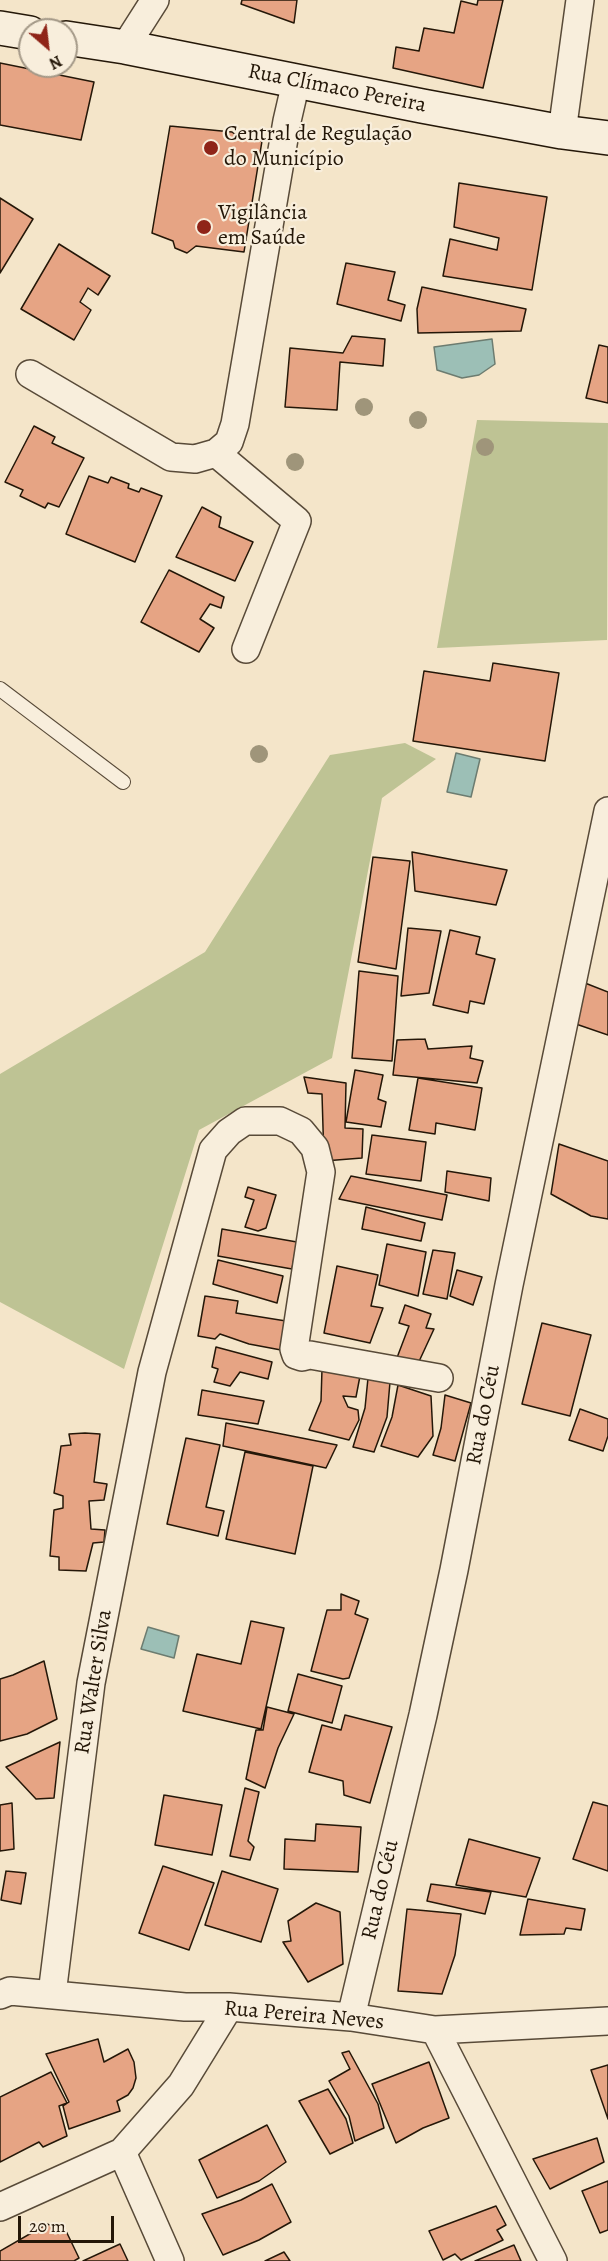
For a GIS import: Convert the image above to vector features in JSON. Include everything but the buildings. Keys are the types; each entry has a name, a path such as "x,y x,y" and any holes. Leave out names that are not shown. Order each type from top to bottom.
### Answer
{"main road":[{"path":"0,28 18,31"},
{"name":"Rua Clímaco Pereira","path":"78,40 562,132 608,138"}],"street":[{"path":"125,47 155,0"},
{"path":"562,132 580,0"},
{"path":"30,374 171,457 195,459 216,453 229,442 235,424 287,121 296,82"},
{"path":"216,453 297,521 246,649"},
{"name":"Rua do Céu","path":"351,2017 423,1716 509,1285 608,811"},
{"name":"Rua Walter Silva","path":"52,1994 91,1683 152,1372 213,1150 229,1132 245,1121 280,1121 302,1131 315,1148 321,1172 294,1349 296,1355 302,1357 310,1355 439,1378"},
{"name":"Rua Pereira Neves","path":"3,1986 52,1994 185,2007 229,2007 351,2017 435,2030 608,2021"},
{"path":"0,2207 122,2152 181,2085 229,2007"},
{"path":"435,2030 553,2261"},
{"path":"122,2152 171,2261"}],"lane":[{"path":"0,690 123,782"}],"green space":[{"path":"477,420 608,423 607,640 437,648"},
{"path":"405,743 436,759 382,798 332,1058 199,1130 124,1369 0,1302 0,1074 205,952 330,755"}],"water":[{"path":"492,339 495,364 479,375 462,378 437,370 434,347"},
{"path":"456,753 480,759 471,797 447,792"},
{"path":"148,1627 179,1636 174,1658 141,1649"}],"place":[{"name":"Central de Regulação do Município","path":"211,148"},
{"name":"Vigilância em Saúde","path":"204,227"}]}
